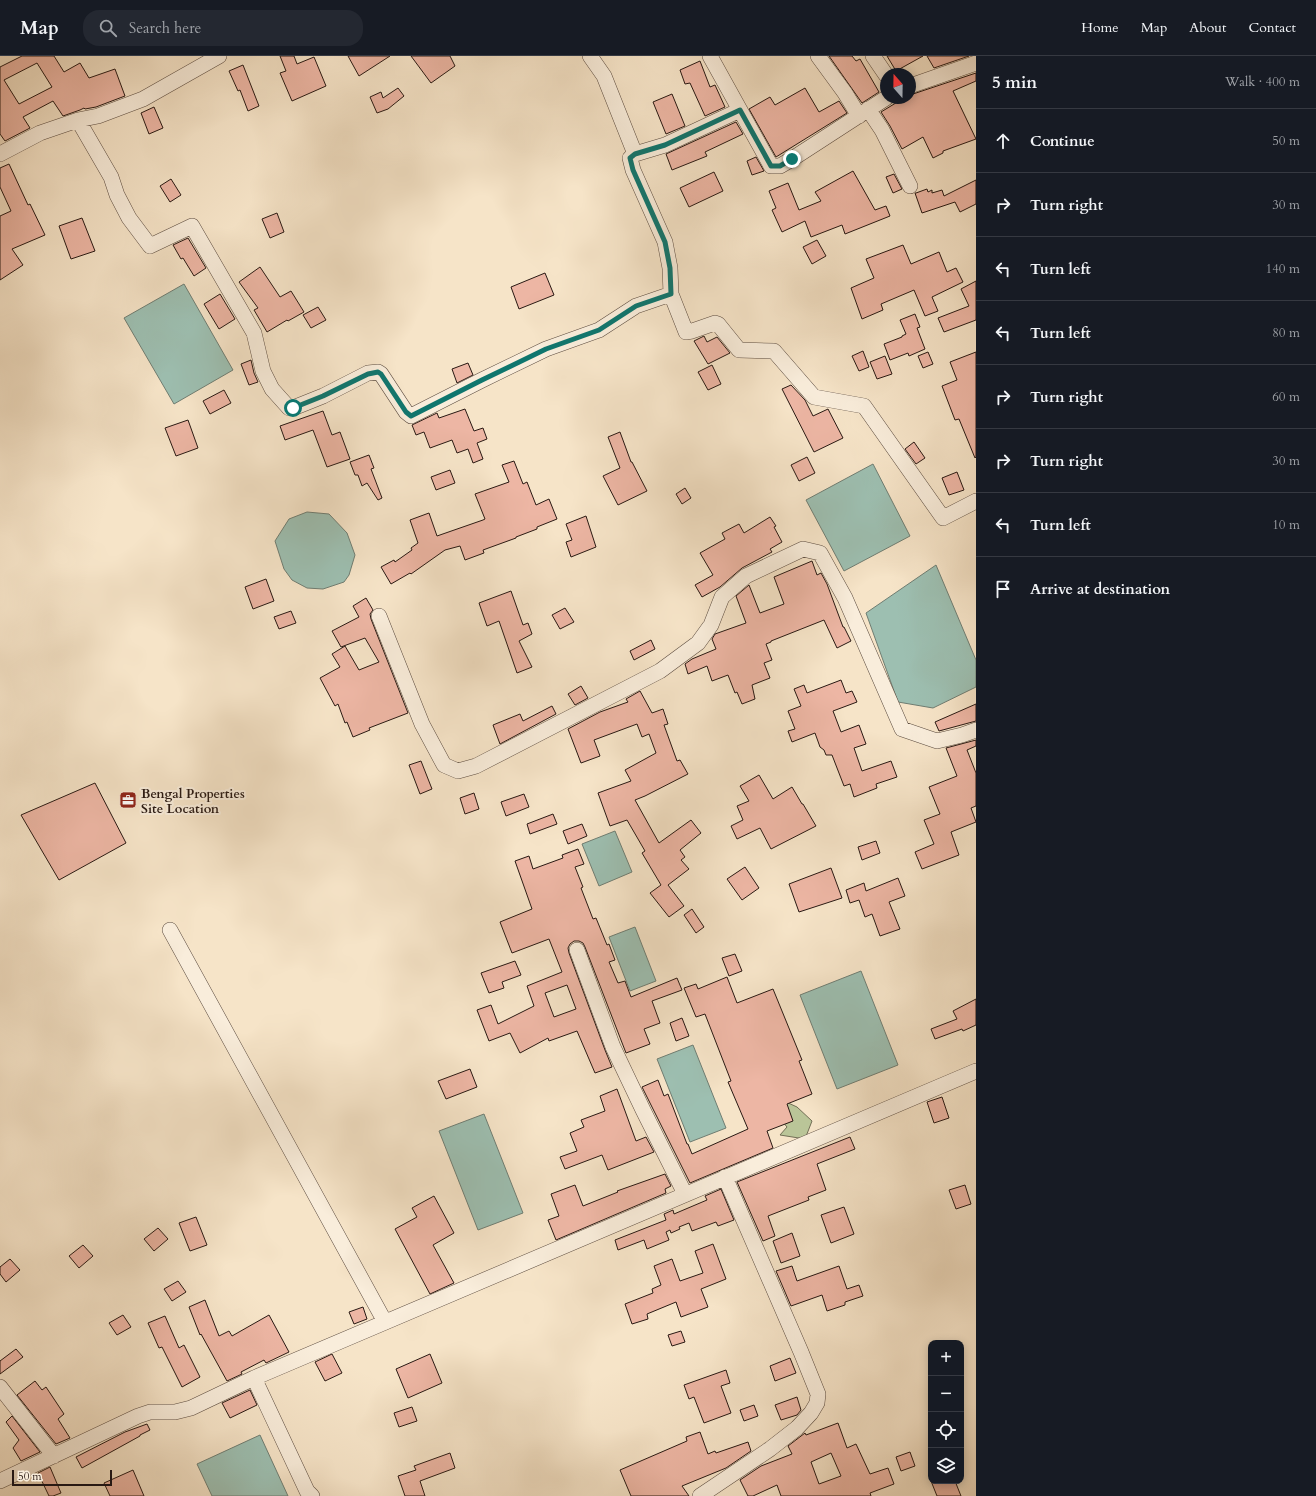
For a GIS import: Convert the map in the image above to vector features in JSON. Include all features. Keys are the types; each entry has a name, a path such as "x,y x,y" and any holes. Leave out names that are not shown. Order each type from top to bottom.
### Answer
{"street":[{"path":"0,154 40,133 78,120 98,116 143,99 219,56"},
{"path":"590,56 604,76 635,154"},
{"path":"710,56 771,166 780,166 792,159 880,102"},
{"path":"818,56 845,93 882,130 910,186"},
{"path":"873,56 881,68"},
{"path":"916,84 976,63"},
{"path":"740,110 665,145 635,154 630,158 633,170 665,242 670,268 671,294 686,332 715,323 718,324 739,350 774,351 814,397 864,406 943,518 976,501"},
{"path":"78,120 111,177 117,195 129,218 150,246 192,226 254,333 263,371 272,389 289,408 293,408 323,396 368,374 378,372 381,374 406,412 411,416 546,349 599,330 636,306 671,294"},
{"path":"379,616 422,724 444,765 458,771 476,766 660,671 698,643 711,625 722,597 746,576 803,549 820,553 845,598 902,729 937,741 976,730"},
{"path":"170,930 385,1322"},
{"path":"577,950 613,1047 685,1194"},
{"path":"0,1481 138,1416 150,1412 175,1412 191,1408 254,1378 976,1070"},
{"path":"700,1496 770,1449 797,1428 811,1413 817,1403 818,1394 725,1177"},
{"path":"254,1378 300,1477 307,1491 312,1496"},
{"path":"0,1387 54,1456"}],"shaded area":[{"path":"184,284 233,370 174,404 124,318"},
{"path":"873,464 910,536 844,571 806,500"},
{"path":"307,512 329,514 347,533 355,555 349,575 344,582 323,589 307,588 292,580 284,569 275,541 289,519"},
{"path":"936,565 976,660 976,687 933,708 898,702 866,613"},
{"path":"615,831 632,872 599,886 582,844"},
{"path":"635,927 656,981 630,991 609,937"},
{"path":"861,971 898,1065 837,1089 800,995"},
{"path":"693,1045 726,1128 690,1142 657,1059"},
{"path":"786,1102 797,1107 812,1121 805,1139 780,1135 787,1127 773,1110"},
{"path":"484,1114 523,1213 478,1230 439,1131"},
{"path":"260,1435 288,1496 212,1496 197,1464"}],"building":[{"path":"22,56 54,56 64,72 80,63 89,78 115,69 125,96 96,107 84,108 63,116 53,101 23,117 30,128 5,141 0,134 0,67","holes":["37,63 52,87 19,104 4,80"]},
{"path":"280,56 294,56 297,64 314,57 326,86 292,101 280,73 286,71"},
{"path":"348,56 390,56 359,76"},
{"path":"411,56 450,56 455,66 431,83"},
{"path":"829,56 852,56 856,61 860,59 879,92 862,103"},
{"path":"887,56 923,56 901,68 894,68"},
{"path":"927,56 969,56 934,68"},
{"path":"700,61 710,87 715,85 725,107 705,116 690,83 685,84 680,70"},
{"path":"243,65 259,106 248,111 240,90 238,91 229,71"},
{"path":"976,73 976,81 953,91 976,139 943,151 943,153 933,158 923,137 902,149 881,112 894,104 916,104 916,93"},
{"path":"398,88 404,96 388,109 377,113 370,97 381,92 383,98"},
{"path":"805,88 819,112 839,101 847,113 776,157 749,109 770,97 775,105"},
{"path":"672,94 685,126 666,134 653,102"},
{"path":"154,107 163,128 149,134 141,113"},
{"path":"736,122 743,134 705,152 707,156 672,170 666,154"},
{"path":"756,157 764,171 752,175 747,161"},
{"path":"9,164 28,205 30,204 45,235 12,249 23,265 0,280 0,216 11,211 0,187 0,168"},
{"path":"853,171 875,210 886,206 890,216 845,234 842,225 811,237 805,221 782,232 772,210 776,208 769,191 788,183 799,210 821,201 815,192"},
{"path":"714,172 723,191 689,207 680,188"},
{"path":"894,174 902,189 893,193 886,177"},
{"path":"171,179 181,195 170,202 160,186"},
{"path":"976,180 976,204 960,212 955,202 922,213 915,193 927,189 928,192 932,190 932,193 942,190 944,196"},
{"path":"277,213 284,232 270,238 262,219"},
{"path":"82,218 95,251 71,259 59,226"},
{"path":"188,238 206,268 194,276 183,258 181,259 173,245"},
{"path":"817,240 826,256 812,264 803,247"},
{"path":"903,245 911,264 939,252 947,272 956,268 963,282 932,297 938,311 925,316 914,290 881,304 883,310 862,319 851,288 874,278 866,259"},
{"path":"260,267 280,297 291,291 304,312 267,332 254,310 258,308 239,282"},
{"path":"545,273 554,295 519,309 511,287"},
{"path":"976,281 976,320 944,332 938,318 969,306 961,289"},
{"path":"220,294 235,319 219,329 204,304"},
{"path":"318,307 326,320 311,328 303,315"},
{"path":"915,314 920,327 917,328 925,349 909,356 908,353 890,360 884,344 906,334 900,320"},
{"path":"704,336 707,342 717,337 730,353 708,364 694,341"},
{"path":"863,351 869,367 859,371 852,356"},
{"path":"928,352 933,364 923,368 918,356"},
{"path":"976,352 975,458 959,419 955,420 942,386 957,380 950,362"},
{"path":"885,356 892,374 877,379 870,362"},
{"path":"251,360 258,382 249,385 241,364"},
{"path":"468,363 473,375 457,383 452,369"},
{"path":"712,365 721,384 708,390 698,372"},
{"path":"791,385 805,400 813,416 828,409 843,438 814,452 782,389"},
{"path":"224,390 231,403 210,414 203,401"},
{"path":"465,409 474,431 483,428 487,439 477,443 483,459 473,463 468,449 457,453 452,440 430,448 424,432 416,435 412,425 437,413 439,418"},
{"path":"323,411 332,435 340,432 350,459 327,467 313,430 285,440 280,426"},
{"path":"188,420 198,448 176,456 165,428"},
{"path":"620,432 631,462 647,491 618,505 603,476 620,468 608,437"},
{"path":"914,442 925,458 916,464 905,449"},
{"path":"369,455 374,468 371,469 382,498 378,500 367,483 362,486 358,475 355,475 350,462"},
{"path":"807,457 815,473 799,481 791,465"},
{"path":"514,461 523,484 527,482 536,505 549,499 557,519 516,538 483,550 484,553 465,560 460,546 445,550 411,574 410,573 391,584 381,567 394,560 395,562 412,550 411,548 418,543 410,520 429,513 437,536 485,519 475,494 509,482 502,465"},
{"path":"450,470 455,483 436,490 431,477"},
{"path":"957,472 964,490 949,495 942,478"},
{"path":"685,488 691,498 682,504 676,494"},
{"path":"586,516 596,547 571,557 566,542 572,540 566,524"},
{"path":"770,517 776,526 774,527 782,542 770,549 772,552 742,568 720,587 702,597 695,585 713,575 700,553 725,539 722,533 739,524 744,533"},
{"path":"812,561 817,575 821,573 827,584 843,627 851,641 837,648 824,620 771,641 766,644 772,660 764,663 770,678 752,685 755,699 742,704 737,692 735,693 728,675 712,681 707,666 688,674 685,664 692,659 716,649 712,639 715,634 746,623 736,596 749,585 760,613 784,604 774,577"},
{"path":"266,579 274,601 253,609 245,587"},
{"path":"511,591 523,625 528,623 532,634 519,641 532,667 517,673 499,621 487,626 479,603"},
{"path":"366,598 373,610 370,614 371,619 408,713 369,728 370,730 353,737 347,722 345,723 338,704 335,706 320,678 340,667 332,654 345,646 359,670 379,662 365,638 341,647 332,631 359,617 353,606"},
{"path":"565,608 574,622 560,629 552,615"},
{"path":"291,611 296,623 279,629 274,617"},
{"path":"651,640 655,649 634,660 630,651"},
{"path":"841,680 846,693 852,691 857,702 833,711 841,732 859,725 866,744 854,748 862,771 891,761 897,777 876,784 877,788 854,797 850,784 844,786 832,755 826,755 824,750 820,747 815,733 792,742 788,731 795,729 788,711 801,706 794,689 804,685 807,693"},
{"path":"581,686 588,698 575,705 568,694"},
{"path":"640,691 652,713 663,709 668,724 664,725 677,761 680,760 688,774 635,800 659,843 691,820 701,833 680,850 685,857 681,860 689,869 668,885 684,906 669,917 650,893 661,885 642,853 645,851 627,820 610,826 598,793 631,781 625,770 656,753 649,734 642,737 637,724 594,740 600,756 581,763 568,729 600,712 628,702 626,699"},
{"path":"976,704 976,721 939,731 935,722"},
{"path":"552,706 556,714 500,744 493,725 520,714 523,721"},
{"path":"976,740 976,746 967,750 976,773 976,806 971,808 976,822 951,832 959,855 922,869 915,852 934,844 924,820 940,814 929,787 957,776 946,748"},
{"path":"421,761 432,789 420,794 409,765"},
{"path":"759,775 773,799 792,787 816,826 771,849 760,828 737,839 731,826 743,820 737,806 749,801 740,786"},
{"path":"95,783 126,843 59,880 21,815"},
{"path":"474,793 479,809 465,814 460,798"},
{"path":"524,794 529,807 506,816 501,802"},
{"path":"553,814 557,824 530,834 527,824"},
{"path":"582,824 587,836 568,844 563,831"},
{"path":"876,841 880,853 862,860 858,847"},
{"path":"578,849 584,864 575,867 583,887 581,888 593,919 596,918 607,945 609,944 615,960 609,962 618,983 625,981 631,997 677,978 682,990 652,1001 660,1023 644,1029 650,1044 626,1053 583,943 574,941 570,944 568,948 569,953 612,1067 595,1073 577,1031 549,1041 548,1038 520,1053 510,1033 489,1041 477,1010 491,1005 498,1024 534,1006 527,986 562,972 549,939 512,953 500,922 532,909 515,861 529,856 533,869 563,858 562,855","holes":["567,985 576,1009 554,1017 545,993"]},
{"path":"745,867 759,888 742,900 727,879"},
{"path":"831,868 842,898 799,912 789,884"},
{"path":"898,878 905,896 889,902 900,929 880,936 872,914 865,917 859,900 850,903 846,890 864,883 866,891"},
{"path":"692,909 704,927 696,933 684,915"},
{"path":"735,954 742,971 729,976 722,958"},
{"path":"515,961 521,975 502,982 504,988 489,993 481,973"},
{"path":"727,977 737,1003 773,989 802,1060 799,1061 812,1094 787,1104 793,1121 767,1131 773,1148 690,1183 642,1087 658,1080 664,1096 668,1094 692,1154 748,1129 728,1082 731,1081 705,1014 696,1017 684,988 696,984 698,989"},
{"path":"976,999 976,1025 963,1031 962,1029 935,1039 931,1029 957,1019 953,1011"},
{"path":"682,1018 689,1036 676,1041 670,1023"},
{"path":"470,1069 477,1087 446,1099 438,1081"},
{"path":"617,1089 636,1141 646,1137 654,1152 608,1170 602,1155 565,1169 560,1157 577,1151 570,1133 584,1127 581,1120 605,1111 600,1096"},
{"path":"942,1097 949,1118 934,1123 927,1102"},
{"path":"850,1137 855,1149 817,1164 826,1190 808,1197 809,1200 768,1216 775,1236 763,1241 737,1182"},
{"path":"665,1174 671,1186 665,1189 666,1193 556,1240 548,1220 559,1216 551,1194 575,1185 583,1206 618,1192 617,1191"},
{"path":"965,1185 971,1204 956,1209 949,1190"},
{"path":"721,1189 734,1220 718,1226 716,1222 692,1231 689,1223 679,1227 680,1229 671,1233 670,1230 666,1232 669,1240 647,1249 644,1240 618,1250 615,1240 666,1220 664,1214 673,1210 674,1214 707,1200 705,1196"},
{"path":"434,1196 454,1233 433,1245 454,1283 430,1294 395,1229 417,1217 412,1208"},
{"path":"844,1207 854,1234 831,1243 821,1215"},
{"path":"196,1217 207,1245 190,1251 179,1223"},
{"path":"158,1228 168,1239 154,1251 144,1239"},
{"path":"792,1233 800,1256 781,1263 773,1241"},
{"path":"713,1244 726,1279 701,1289 708,1307 681,1317 676,1302 647,1314 648,1319 632,1324 625,1304 653,1293 652,1289 661,1285 654,1266 672,1259 680,1281 703,1273 695,1251"},
{"path":"83,1245 93,1256 79,1268 69,1256"},
{"path":"10,1259 20,1270 6,1282 0,1274 0,1267"},
{"path":"792,1266 797,1281 839,1266 847,1289 859,1285 863,1296 845,1302 845,1305 827,1311 822,1295 791,1306 776,1271"},
{"path":"178,1281 186,1292 172,1301 164,1289"},
{"path":"205,1300 219,1336 229,1331 232,1336 269,1315 289,1352 266,1363 264,1360 241,1372 242,1374 227,1381 201,1334 200,1335 189,1307"},
{"path":"363,1307 367,1319 354,1324 349,1312"},
{"path":"123,1315 131,1327 117,1335 109,1323"},
{"path":"165,1316 179,1348 184,1345 200,1377 182,1387 162,1347 159,1348 148,1323"},
{"path":"681,1331 685,1342 672,1346 668,1335"},
{"path":"16,1349 23,1357 0,1374 0,1361"},
{"path":"332,1354 342,1373 325,1381 315,1362"},
{"path":"430,1354 442,1383 408,1398 396,1369"},
{"path":"790,1358 796,1373 775,1381 770,1366"},
{"path":"726,1370 730,1383 721,1386 731,1413 704,1423 694,1397 689,1399 684,1385"},
{"path":"35,1381 42,1390 46,1387 64,1414 58,1419 70,1438 56,1444 17,1395"},
{"path":"250,1390 257,1405 230,1418 222,1403"},
{"path":"797,1397 801,1410 797,1415 781,1420 775,1405"},
{"path":"754,1405 758,1416 744,1421 740,1410"},
{"path":"412,1407 417,1421 399,1427 394,1413"},
{"path":"12,1416 40,1452 21,1461 13,1448 19,1440 6,1422"},
{"path":"838,1423 847,1448 856,1444 870,1474 888,1468 894,1484 870,1493 871,1496 781,1496 777,1485 753,1496 748,1496 740,1480 761,1466 792,1454 788,1446 805,1433 806,1435","holes":["831,1453 841,1476 819,1484 811,1462"]},
{"path":"147,1424 150,1430 82,1468 76,1457 125,1432"},
{"path":"700,1432 708,1454 715,1451 716,1453 748,1442 751,1451 726,1468 682,1486 689,1496 631,1496 620,1470 687,1441 686,1437"},
{"path":"910,1452 915,1466 901,1471 896,1457"},
{"path":"450,1453 455,1468 420,1481 425,1496 405,1496 398,1476 416,1470 414,1466"},
{"path":"50,1467 61,1493 53,1496 49,1496 38,1473"},
{"path":"133,1470 144,1496 110,1496 104,1483"},
{"path":"932,1484 956,1484 961,1496 937,1496"}],"place":[{"name":"Bengal Properties Site Location","path":"128,800"}],"route":[{"path":"293,408 323,396 368,374 378,372 381,374 406,412 411,416 546,349 599,330 636,306 671,294 670,268 665,242 633,170 630,158 635,154 665,145 740,110 771,166 780,166 792,159"}]}
